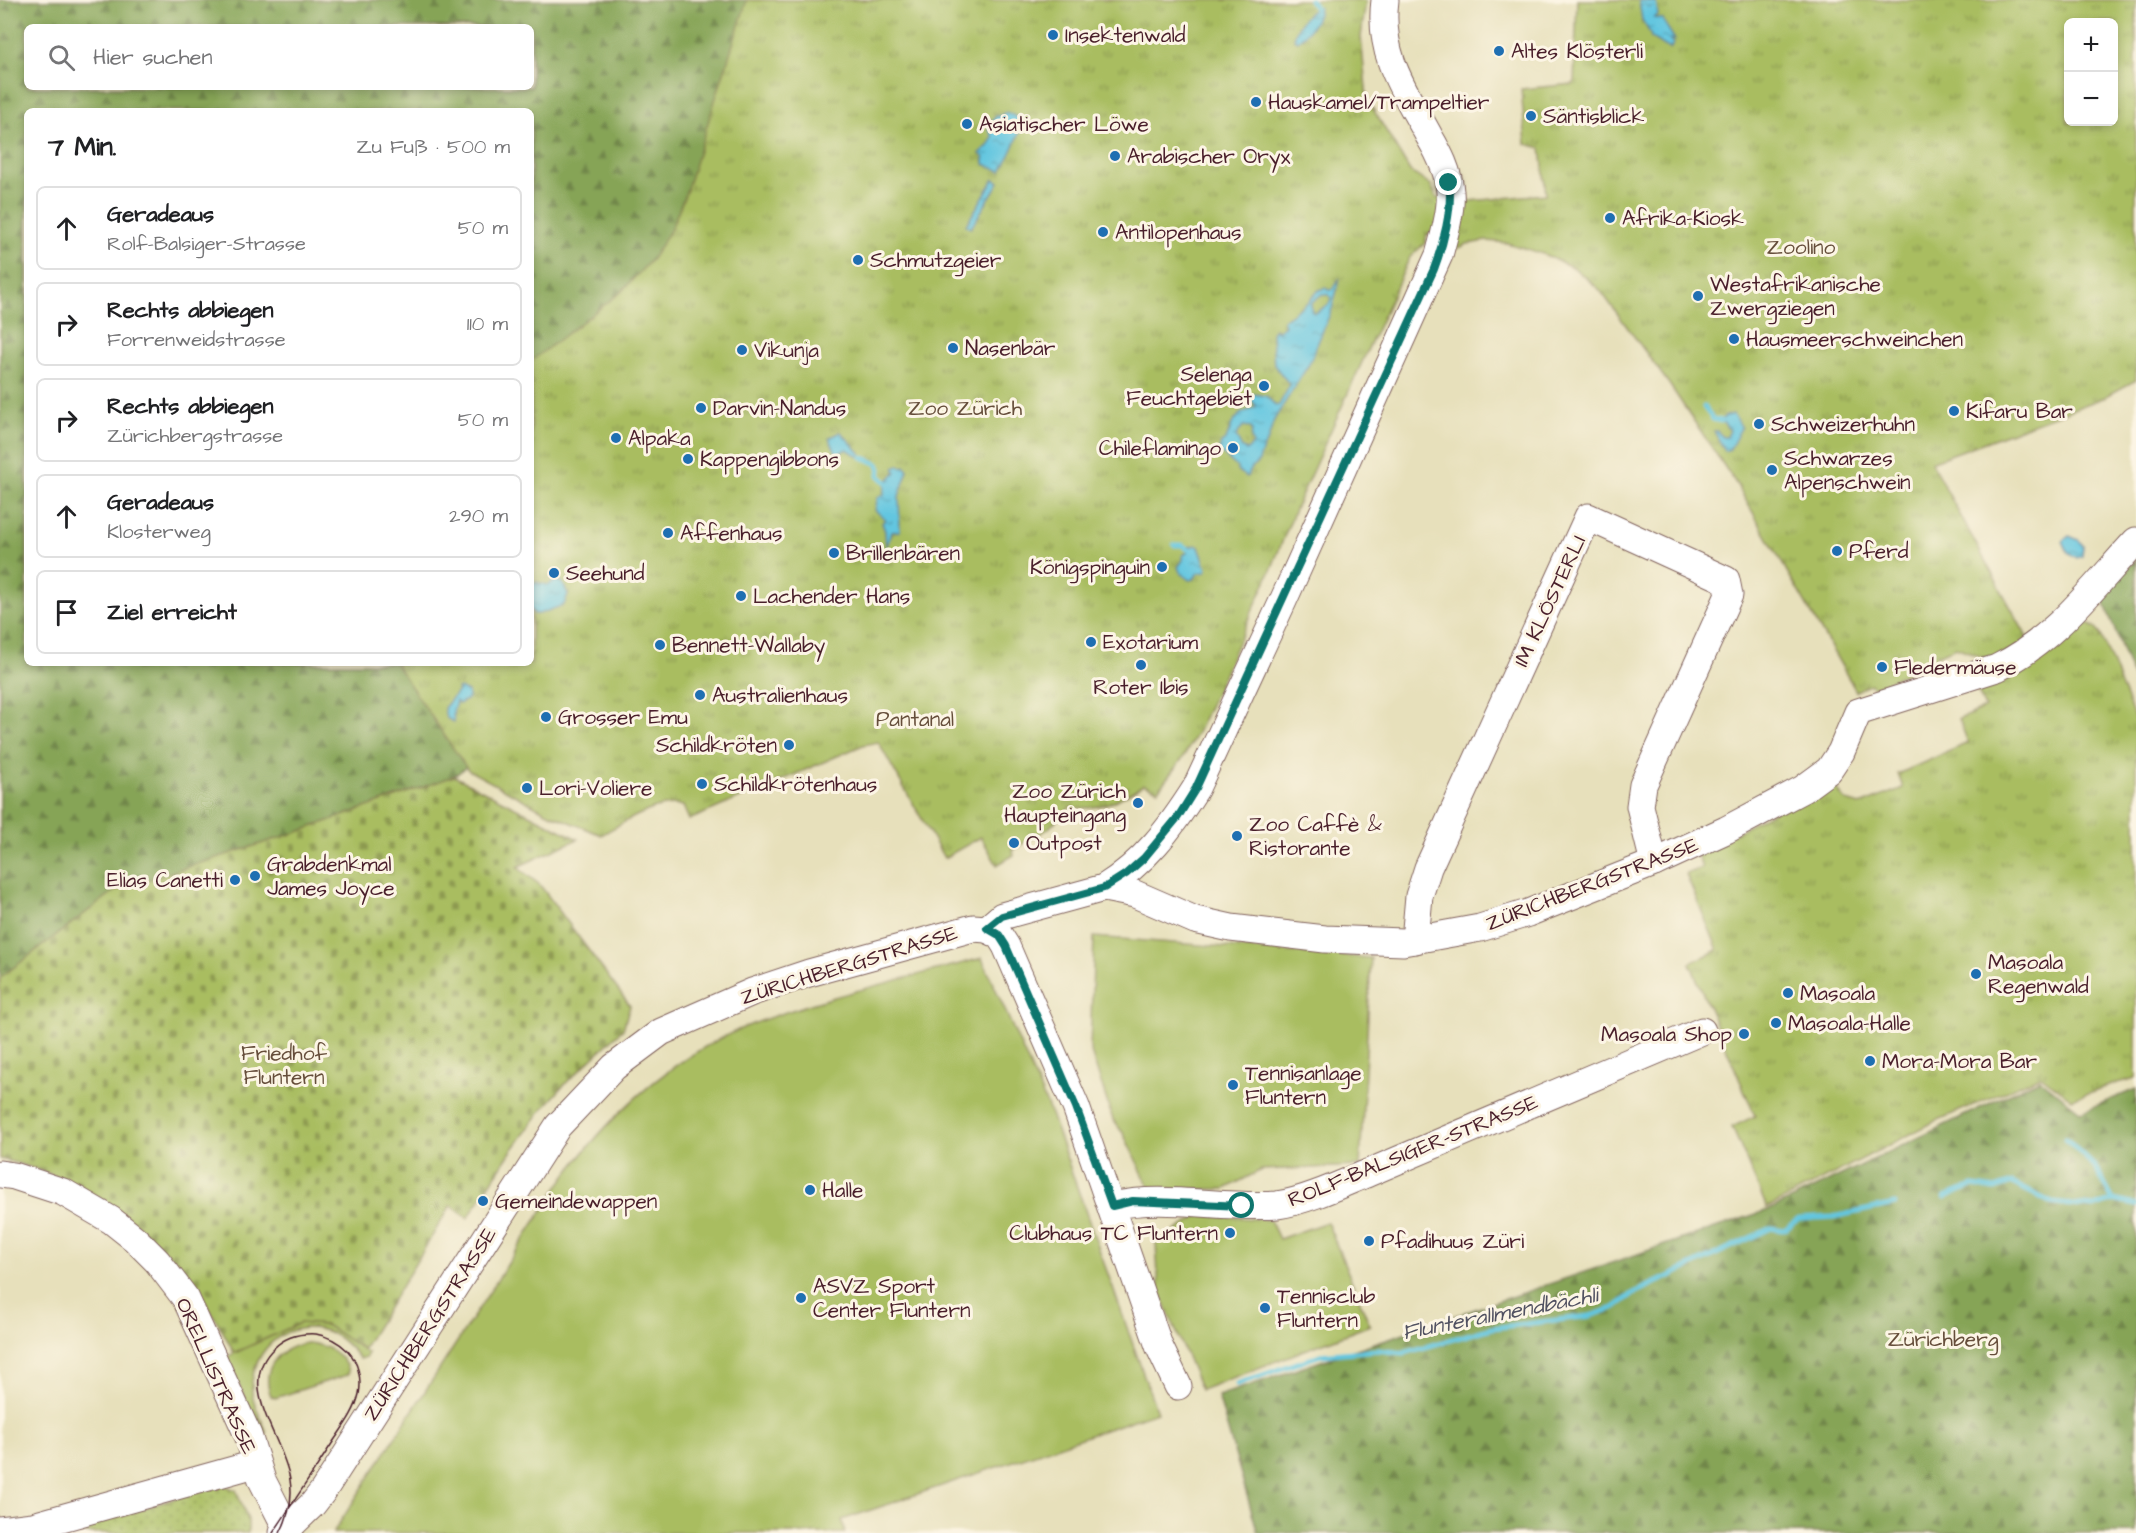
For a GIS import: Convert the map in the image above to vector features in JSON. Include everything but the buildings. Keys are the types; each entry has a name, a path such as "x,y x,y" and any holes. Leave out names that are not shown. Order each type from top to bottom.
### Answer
{"street":[{"path":"1104,888 1126,874 1144,858 1178,817 1196,788 1434,269 1442,245 1451,194 1446,172 1389,59 1383,18 1385,0"},
{"name":"IM KLÖSTERLI","path":"1415,940 1419,896 1428,868 1588,517 1726,580 1729,595 1643,784 1640,806 1654,863"},
{"name":"ZÜRICHBERGSTRASSE","path":"286,1532 323,1491 558,1126 614,1067 661,1032 752,992 809,973 973,928 987,928 1002,916 1104,888 1135,894 1195,920 1232,928 1325,939 1415,940 1480,928 1518,916 1654,863 1726,830 1803,789 1829,770 1841,752 1858,712 1997,668 2014,660 2056,627 2136,541"},
{"path":"987,928 999,935 1006,946 1076,1107 1159,1347 1179,1386"},
{"name":"ROLF-BALSIGER-STRASSE","path":"1112,1206 1133,1201 1242,1206 1280,1204 1368,1173 1702,1031"},
{"name":"ORELLISTRASSE","path":"0,1174 14,1176 63,1192 111,1220 157,1261 186,1299 248,1435 255,1464 286,1532"},
{"path":"0,1530 33,1526 255,1464"}],"green space":[{"path":"0,0 960,0 534,456 534,108 24,108 24,666 437,666 469,765 454,776 298,832 116,890 0,978"},
{"name":"Zoo Zürich","path":"747,0 1366,0 1361,37 1367,99 1410,171 1431,186 1437,198 1459,202 1546,194 1541,148 1526,144 1521,89 1574,84 1577,0 2136,0 2136,380 2103,398 1931,462 2028,639 2077,623 2085,623 2094,627 2101,635 2136,722 2136,1078 2072,1099 2041,1076 1936,1121 1767,1208 1732,1127 1755,1116 1690,963 1718,950 1686,874 1702,868 1697,854 1830,780 1846,801 1860,805 1903,788 1898,774 1968,743 1959,719 1985,708 1975,684 1990,660 1956,647 1935,656 1936,660 1873,688 1871,684 1856,691 1737,485 1669,384 1600,290 1574,268 1543,254 1507,243 1487,241 1467,244 1459,248 1451,247 1452,239 1427,234 1425,243 1410,257 1296,507 1271,570 1198,731 1182,759 1158,790 1144,784 1127,795 1100,806 1070,807 1048,829 1012,850 1014,855 997,865 981,837 944,858 878,742 863,745 689,820 683,806 663,806 630,819 601,835 548,813 468,770 397,666 534,666 534,359 620,293 652,259 670,231 685,195"},
{"path":"2136,558 2136,686 2103,599"},
{"name":"Friedhof Fluntern","path":"454,776 578,839 517,867 540,885 630,1006 623,1029 565,1084 541,1111 510,1153 468,1218 451,1205 363,1349 326,1325 300,1323 234,1353 215,1317 193,1284 168,1254 140,1228 109,1204 76,1185 39,1170 0,1159 0,978 116,890 298,832"},
{"name":"Tennisanlage Fluntern","path":"1094,937 1371,958 1360,1166 1261,1170 1225,1189 1150,1189 1123,1133 1113,1120 1090,1049"},
{"name":"ASVZ Sport Center Fluntern","path":"982,958 1051,1114 1157,1412 842,1520 845,1533 333,1533 559,1185 597,1137 641,1093 690,1056 745,1027 833,998"},
{"name":"Zürichberg","path":"2040,1079 2081,1112 2136,1089 2136,1533 1258,1533 1218,1396 1771,1209"},
{"name":"Tennisclub Fluntern","path":"1200,1215 1270,1220 1279,1239 1327,1222 1370,1325 1201,1390 1159,1290 1156,1243"},
{"path":"300,1323 326,1325 368,1353 366,1357 360,1359 337,1336 317,1329 302,1328 276,1339 258,1361 253,1375 253,1396 267,1433 265,1435 261,1433 226,1357"},
{"path":"306,1343 320,1345 338,1355 349,1372 347,1375 275,1398 271,1396 268,1377 274,1361 288,1349"},
{"path":"216,1486 226,1486 236,1490 248,1520 248,1533 63,1533"}],"water":[{"path":"1639,0 1656,2 1658,15 1654,18 1662,19 1675,40 1669,40 1674,43 1670,49 1651,38 1642,20"},
{"path":"1319,7 1317,17 1309,30 1298,41 1294,39 1303,20"},
{"path":"1006,112 1025,121 1001,171 984,164 984,158 980,153 993,137 988,128 996,116"},
{"path":"994,179 999,182 971,228 966,225"},
{"path":"1340,278 1332,309 1309,364 1274,420 1259,461 1247,477 1237,471 1237,467 1219,451 1221,443 1226,440 1232,424 1240,414 1256,407 1250,397 1254,394 1266,396 1276,406 1279,405 1290,385 1274,365 1272,333 1275,329 1277,331 1285,325 1283,320 1308,302 1319,290 1326,288 1332,290","holes":["1322,294 1329,295 1331,299 1328,305 1315,313 1312,312 1311,303","1243,426 1250,427 1252,430 1253,444 1247,450 1242,448 1236,436"]},
{"path":"1733,414 1741,428 1730,449 1725,451 1714,431 1727,437 1730,430 1721,421 1724,417"},
{"path":"841,432 862,457 847,449 837,454 829,438"},
{"path":"899,465 905,466 908,470 899,496 900,531 891,532 886,549 882,523 885,519 875,510 878,497 884,494 886,482 896,472 894,468"},
{"path":"2069,536 2079,540 2083,546 2082,556 2077,558 2068,552 2063,541"},
{"path":"1196,545 1199,547 1207,569 1189,580 1178,567 1183,560 1183,555 1188,552 1188,547"},
{"path":"555,581 562,582 568,594 564,605 534,614 534,584 548,585"},
{"path":"460,688 468,692 469,698 459,704 456,701 453,713 454,722 446,718 444,708"}],"waterway":[{"path":"1310,0 1316,8"},
{"path":"1704,407 1713,419 1721,421"},
{"path":"862,457 878,464 879,475 886,482"},
{"path":"1174,545 1182,545 1189,550"},
{"path":"2066,1139 2095,1167 2113,1200"},
{"name":"Flunterallmendbächli","path":"1945,1197 1973,1186 1995,1189 2012,1183 2052,1203 2094,1207 2113,1200 2136,1205"},
{"name":"Flunterallmendbächli","path":"1237,1384 1320,1355 1377,1350 1404,1353 1492,1328 1590,1316 1614,1308 1634,1293 1771,1228 1784,1230 1799,1219 1833,1217 1895,1204"}],"tram line":[{"path":"273,1533 284,1517 288,1510 290,1507 348,1419 359,1394 358,1371 351,1355 337,1342 316,1334 304,1334 278,1344 263,1363 259,1379 260,1395 265,1412 290,1480 290,1507 280,1533"}],"place":[{"name":"Insektenwald","path":"1053,35"},
{"name":"Altes Klösterli","path":"1499,51"},
{"name":"Hauskamel/Trampeltier","path":"1256,102"},
{"name":"Säntisblick","path":"1531,116"},
{"name":"Asiatischer Löwe","path":"967,124"},
{"name":"Arabischer Oryx","path":"1115,156"},
{"name":"Afrika-Kiosk","path":"1610,218"},
{"name":"Antilopenhaus","path":"1103,232"},
{"name":"Schmutzgeier","path":"858,260"},
{"name":"Westafrikanische Zwergziegen","path":"1698,296"},
{"name":"Hausmeerschweinchen","path":"1734,339"},
{"name":"Nasenbär","path":"953,348"},
{"name":"Vikunja","path":"742,350"},
{"name":"Selenga Feuchtgebiet","path":"1264,386"},
{"name":"Darvin-Nandus","path":"701,408"},
{"name":"Kifaru Bar","path":"1954,411"},
{"name":"Schweizerhuhn","path":"1759,424"},
{"name":"Alpaka","path":"616,438"},
{"name":"Chileflamingo","path":"1233,448"},
{"name":"Kappengibbons","path":"688,459"},
{"name":"Schwarzes Alpenschwein","path":"1772,470"},
{"name":"Affenhaus","path":"668,533"},
{"name":"Pferd","path":"1837,551"},
{"name":"Brillenbären","path":"834,553"},
{"name":"Königspinguin","path":"1162,567"},
{"name":"Seehund","path":"554,573"},
{"name":"Lachender Hans","path":"741,596"},
{"name":"Exotarium","path":"1091,642"},
{"name":"Bennett-Wallaby","path":"660,645"},
{"name":"Roter Ibis","path":"1141,665"},
{"name":"Fledermäuse","path":"1882,667"},
{"name":"Australienhaus","path":"700,695"},
{"name":"Grosser Emu","path":"546,717"},
{"name":"Schildkröten","path":"789,745"},
{"name":"Schildkrötenhaus","path":"702,784"},
{"name":"Lori-Voliere","path":"527,788"},
{"name":"Zoo Zürich Haupteingang","path":"1138,803"},
{"name":"Zoo Caffè & Ristorante","path":"1237,836"},
{"name":"Outpost","path":"1014,843"},
{"name":"Grabdenkmal James Joyce","path":"255,876"},
{"name":"Elias Canetti","path":"235,880"},
{"name":"Masoala Regenwald","path":"1976,974"},
{"name":"Masoala","path":"1788,993"},
{"name":"Masoala-Halle","path":"1776,1023"},
{"name":"Masoala Shop","path":"1744,1034"},
{"name":"Mora-Mora Bar","path":"1870,1061"},
{"name":"Tennisanlage Fluntern","path":"1233,1085"},
{"name":"Halle","path":"810,1190"},
{"name":"Gemeindewappen","path":"483,1201"},
{"name":"Clubhaus TC Fluntern","path":"1230,1233"},
{"name":"Pfadihuus Züri","path":"1369,1241"},
{"name":"ASVZ Sport Center Fluntern","path":"801,1298"},
{"name":"Tennisclub Fluntern","path":"1265,1308"}],"route":[{"path":"1242,1206 1133,1201 1112,1206 1076,1107 1006,946 999,935 987,928 1002,916 1104,888 1126,874 1144,858 1178,817 1196,788 1434,269 1442,245 1450,201 1449,183"}],"park label":[{"name":"Zoolino","path":"1801,247"},
{"name":"Pantanal","path":"915,719"}]}
